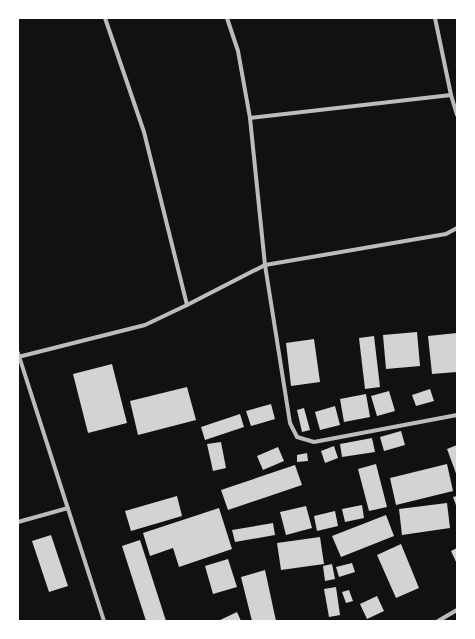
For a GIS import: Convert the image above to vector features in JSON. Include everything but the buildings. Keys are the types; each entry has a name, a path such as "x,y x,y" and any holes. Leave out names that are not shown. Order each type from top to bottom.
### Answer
{"street":[{"path":"105,18 144,132 187,305"},
{"path":"227,18 238,51 250,118 265,265 290,423 298,437 314,442 457,415"},
{"path":"435,18 451,95 457,115"},
{"path":"250,118 451,95"},
{"path":"104,621 18,356 145,325 265,265 446,234 457,228"},
{"path":"18,522 68,508"},
{"path":"438,621 457,610"}]}
